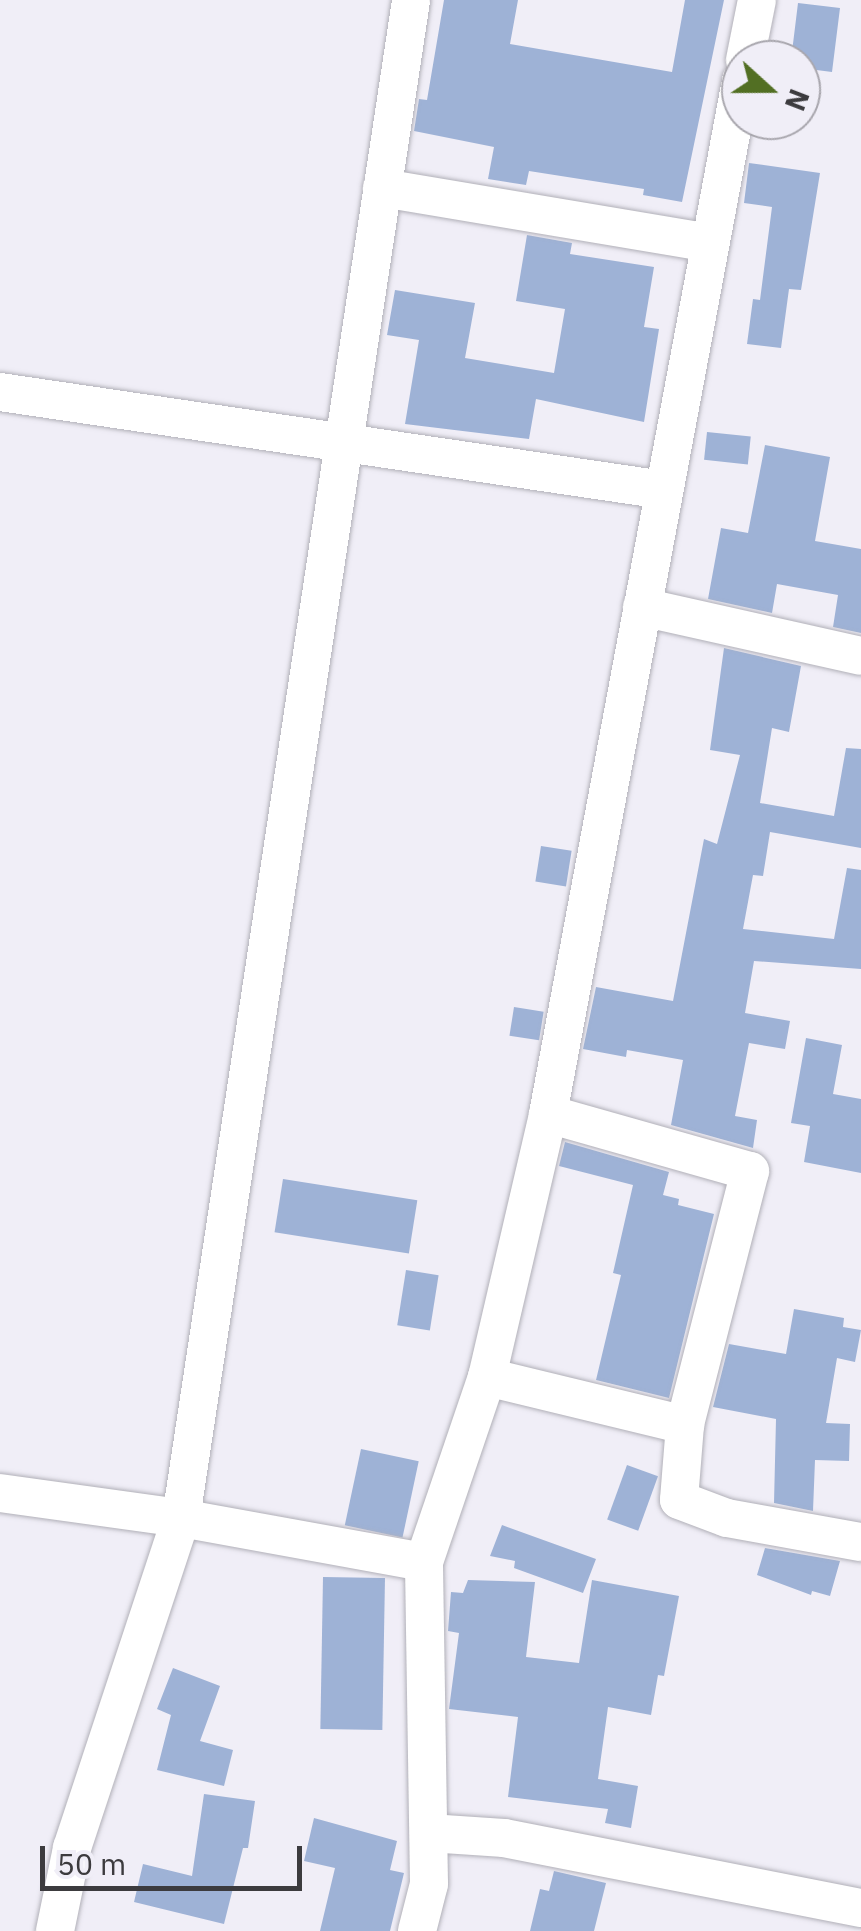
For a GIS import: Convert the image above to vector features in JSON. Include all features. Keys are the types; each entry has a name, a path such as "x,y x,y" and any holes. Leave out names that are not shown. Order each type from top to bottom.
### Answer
{"street":[{"path":"55,1931 72,1848 181,1518 411,0"},
{"path":"750,40 757,0"},
{"path":"417,1931 429,1884 424,1562 487,1377 548,1114 730,140"},
{"path":"382,188 710,242"},
{"path":"0,392 664,490"},
{"path":"642,606 861,656"},
{"path":"548,1114 750,1171 685,1424 680,1500 726,1518 861,1542"},
{"path":"487,1377 685,1424"},
{"path":"0,1493 181,1518 424,1562"},
{"path":"429,1833 504,1838 861,1908"}],"building":[{"path":"444,0 518,0 510,44 672,72 685,0 724,0 682,202 643,195 644,189 529,171 526,185 488,179 494,147 414,131 419,99 427,100"},
{"path":"798,3 840,8 832,72 821,71 821,40 793,40"},
{"path":"749,163 820,173 801,290 789,289 781,348 747,344 753,299 760,300 772,207 744,203"},
{"path":"527,235 572,243 570,254 654,267 644,327 659,329 644,422 536,399 529,439 405,424 419,340 387,335 395,290 475,303 465,358 554,373 565,309 516,301"},
{"path":"707,432 751,437 748,464 704,460"},
{"path":"765,445 830,457 815,541 861,549 861,633 833,627 838,595 777,584 772,613 708,599 721,528 748,533"},
{"path":"724,648 801,666 789,732 772,728 760,803 834,816 846,748 861,749 861,848 770,832 763,876 753,875 743,929 834,939 847,868 861,870 861,969 754,961 745,1013 790,1021 785,1049 749,1043 735,1116 757,1120 753,1148 671,1125 683,1060 627,1050 626,1057 583,1049 596,987 673,1001 704,839 717,844 740,755 710,750"},
{"path":"541,846 572,851 566,886 535,882"},
{"path":"514,1007 544,1012 539,1040 509,1036"},
{"path":"806,1038 842,1045 833,1094 861,1099 861,1173 804,1162 810,1126 791,1123"},
{"path":"565,1142 669,1172 663,1195 679,1199 678,1205 714,1214 669,1398 596,1380 621,1275 613,1273 633,1185 559,1166"},
{"path":"283,1179 417,1200 409,1254 275,1232"},
{"path":"406,1270 439,1275 430,1330 397,1325"},
{"path":"794,1309 844,1318 843,1327 861,1330 855,1362 837,1358 826,1423 850,1424 849,1461 815,1460 813,1511 774,1503 776,1419 713,1407 729,1344 786,1354"},
{"path":"361,1449 419,1461 402,1538 345,1525"},
{"path":"627,1465 658,1476 638,1531 607,1520"},
{"path":"502,1525 596,1559 583,1593 514,1568 515,1561 490,1556"},
{"path":"765,1548 840,1561 830,1596 812,1591 811,1595 757,1575"},
{"path":"323,1577 385,1578 382,1730 320,1729"},
{"path":"468,1580 535,1582 526,1657 579,1663 592,1580 679,1596 664,1676 658,1675 651,1715 608,1707 598,1779 638,1786 631,1828 605,1823 608,1809 508,1797 518,1717 449,1709 459,1633 448,1631 451,1592 463,1593"},
{"path":"173,1668 220,1686 200,1741 233,1750 224,1786 157,1770 171,1715 157,1709"},
{"path":"204,1794 255,1801 248,1848 243,1848 224,1924 134,1902 143,1864 192,1876"},
{"path":"314,1818 397,1841 390,1870 404,1873 390,1931 320,1931 335,1868 304,1861"},
{"path":"554,1871 606,1883 594,1931 530,1931 540,1889 549,1891"}]}
